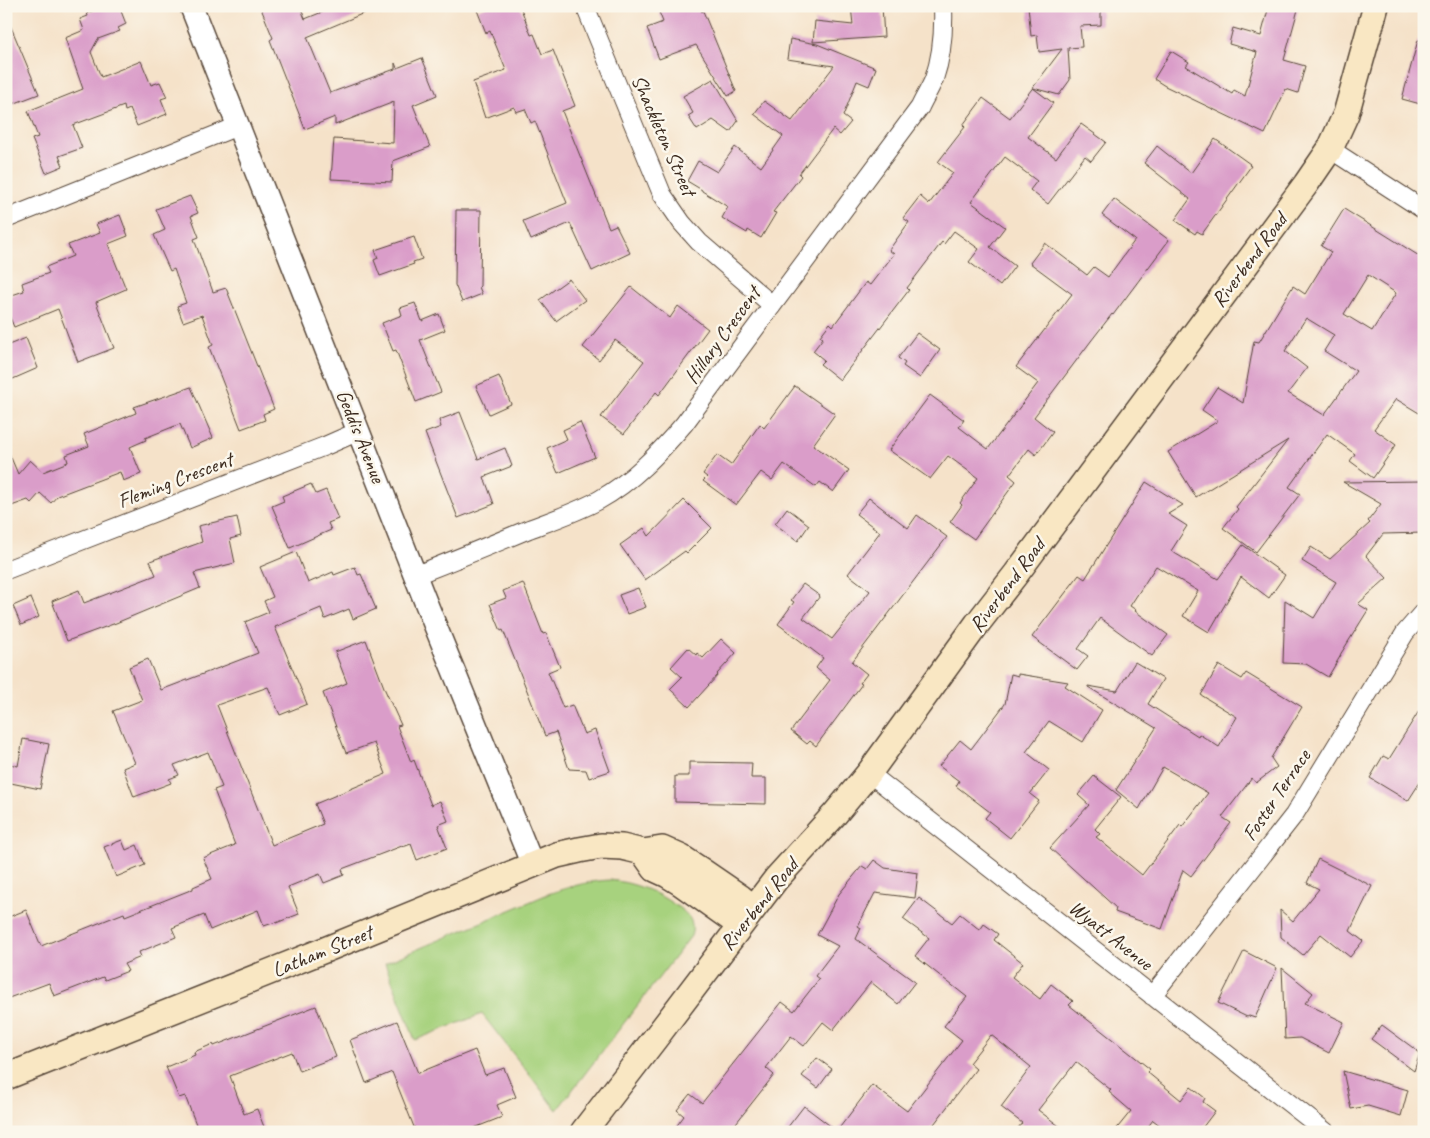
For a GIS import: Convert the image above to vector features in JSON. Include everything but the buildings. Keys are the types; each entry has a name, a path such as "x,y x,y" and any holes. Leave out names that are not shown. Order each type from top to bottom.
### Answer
{"main road":[{"name":"Riverbend Road","path":"582,1132 776,879 869,773 977,624 1306,184 1330,149 1346,114 1376,6"},
{"name":"Latham Street","path":"6,1077 557,855 579,850 601,846 622,847 643,852 655,869 747,917"}],"street":[{"name":"Geddis Avenue","path":"191,6 533,866"},
{"name":"Shackleton Street","path":"585,6 662,194 682,223 699,242 772,304"},
{"name":"Hillary Crescent","path":"416,575 573,512 600,499 625,483 666,445 684,424 920,107 934,79 940,57 944,30 943,6"},
{"path":"6,219 238,126"},
{"path":"1330,149 1424,210"},
{"name":"Fleming Crescent","path":"6,570 359,431"},
{"name":"Foster Terrace","path":"1152,996 1294,815 1404,633 1424,611"},
{"name":"Wyatt Avenue","path":"869,773 1326,1132"}],"green space":[{"path":"610,880 619,881 652,892 679,908 687,914 691,922 691,936 557,1110 482,1014 415,1040 385,963 548,894 586,883"}]}
